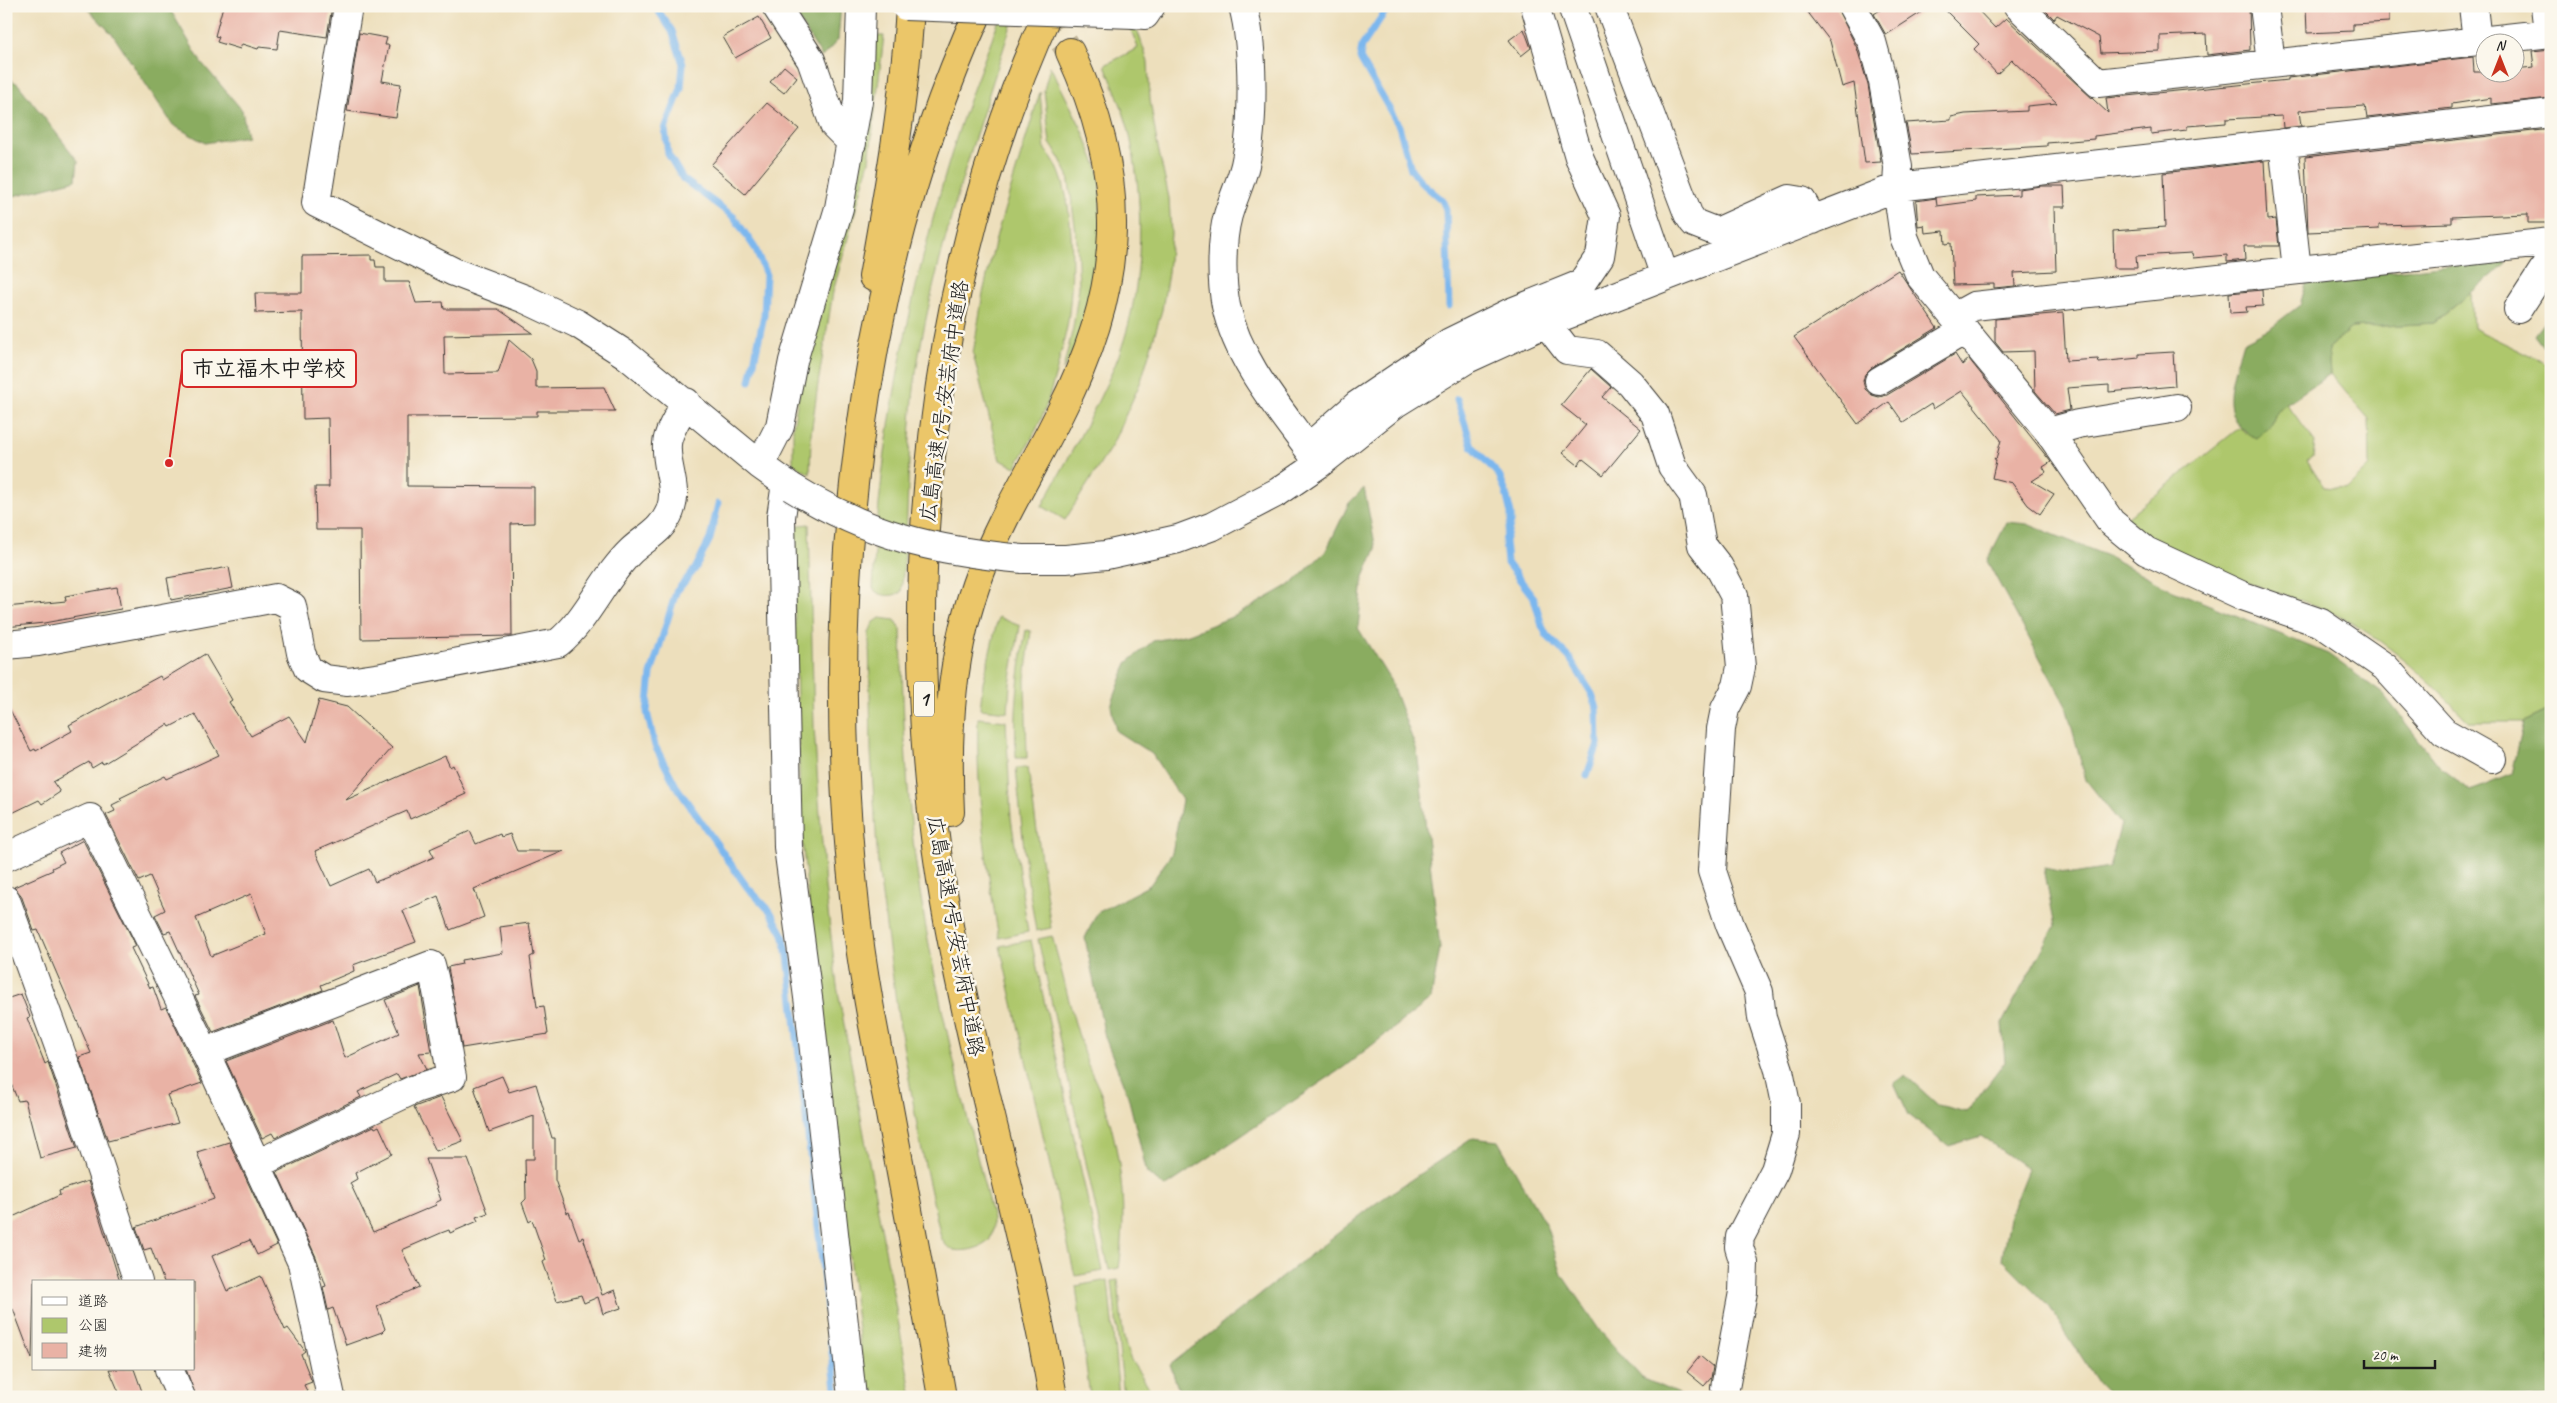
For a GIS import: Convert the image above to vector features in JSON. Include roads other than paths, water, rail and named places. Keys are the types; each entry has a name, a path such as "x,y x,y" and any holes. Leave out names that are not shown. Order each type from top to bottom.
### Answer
{"highway":[{"path":"910,6 908,45 894,161 872,279 857,380 849,472 844,612 845,761 855,908 867,992 942,1397"},
{"path":"844,612 864,412 897,247 946,92 981,6"},
{"name":"広島高速1号;安芸府中道路","path":"1051,6 1026,60 1003,123 981,195 962,272 945,361 933,444 925,516 922,596 925,731 942,881 970,1023 1053,1397"},
{"path":"1008,1189 990,1072 968,965 957,895 952,835 948,737 958,653 980,573 995,536 1061,413 1096,330 1105,292 1111,255 1111,180 1095,111 1070,52"}],"street":[{"path":"348,6 316,203 454,272 525,299 578,324 625,354 686,402 760,465 822,506 860,524 894,537 933,548 1023,559 1066,559 1106,555 1178,539 1246,510 1313,456 1467,359 1546,323 1898,187 2551,113"},
{"path":"776,6 811,60 834,125 852,143"},
{"path":"760,465 780,426 794,361 839,208 858,101 861,6"},
{"path":"905,6 1142,10"},
{"path":"1243,6 1249,58 1251,116 1245,165 1227,217 1222,267 1226,306 1241,348 1266,390 1313,456"},
{"path":"1313,456 1358,404 1450,342 1509,313 1581,284 1600,256 1606,216 1579,157 1535,6"},
{"path":"1572,6 1665,277"},
{"path":"1609,6 1688,214 1694,223 1717,232 1790,200 1802,202 1813,220"},
{"path":"1852,6 1872,42 1883,82 1898,167 1898,187 1904,237 1920,276 2049,432 2111,522 2146,551 2243,596 2321,623 2385,666 2444,732 2492,759"},
{"path":"2018,6 2098,83 2474,41"},
{"path":"2264,6 2271,63"},
{"path":"2473,6 2476,32"},
{"path":"2524,36 2549,33 2545,6"},
{"path":"2283,143 2297,270"},
{"path":"1879,382 1960,323 1974,306 2551,242"},
{"path":"2518,309 2551,258"},
{"path":"1546,323 1567,350 1597,354 1630,383 1655,414 1672,466 1693,495 1702,546 1719,567 1734,595 1741,667 1737,686 1725,709 1721,729 1712,871 1730,925 1759,992 1762,1018 1781,1078 1786,1104 1786,1134 1775,1170 1740,1237 1739,1247 1744,1263 1743,1292 1725,1388"},
{"path":"6,646 38,642 276,598 292,606 301,653 308,669 324,679 348,682 374,679 558,643 570,634 599,590 631,551 661,529 670,511 675,494 667,462 667,442 686,402"},
{"path":"2049,432 2078,424 2177,408"},
{"path":"788,485 781,517 788,847 809,1005 852,1397"},
{"path":"6,857 90,818 205,1052 302,1263 331,1397"},
{"path":"6,900 72,1083 137,1280"},
{"path":"205,1052 431,965 440,1001 442,1032 452,1077 415,1089 257,1164"},
{"path":"169,1370 181,1397"}],"waterway":[{"path":"655,6 672,31 683,64 681,88 665,129 668,154 683,179 734,217 755,248 766,275 764,315 750,381"},
{"path":"1389,6 1362,46 1360,58 1399,126 1411,169 1422,183 1442,200 1446,209 1449,306"},
{"path":"1457,399 1472,446 1499,475 1506,493 1511,514 1511,522 1505,541 1507,563 1534,598 1547,636 1569,657 1592,694 1597,708 1598,744 1587,775"},
{"path":"718,504 710,539 695,569 676,592 651,674 647,712 655,746 676,786 747,887 770,911 783,934 788,956 837,1397"}],"tunnel":[{"path":"1042,6 1070,52"}],"place":[{"name":"市立福木中学校","path":"169,463"}]}
